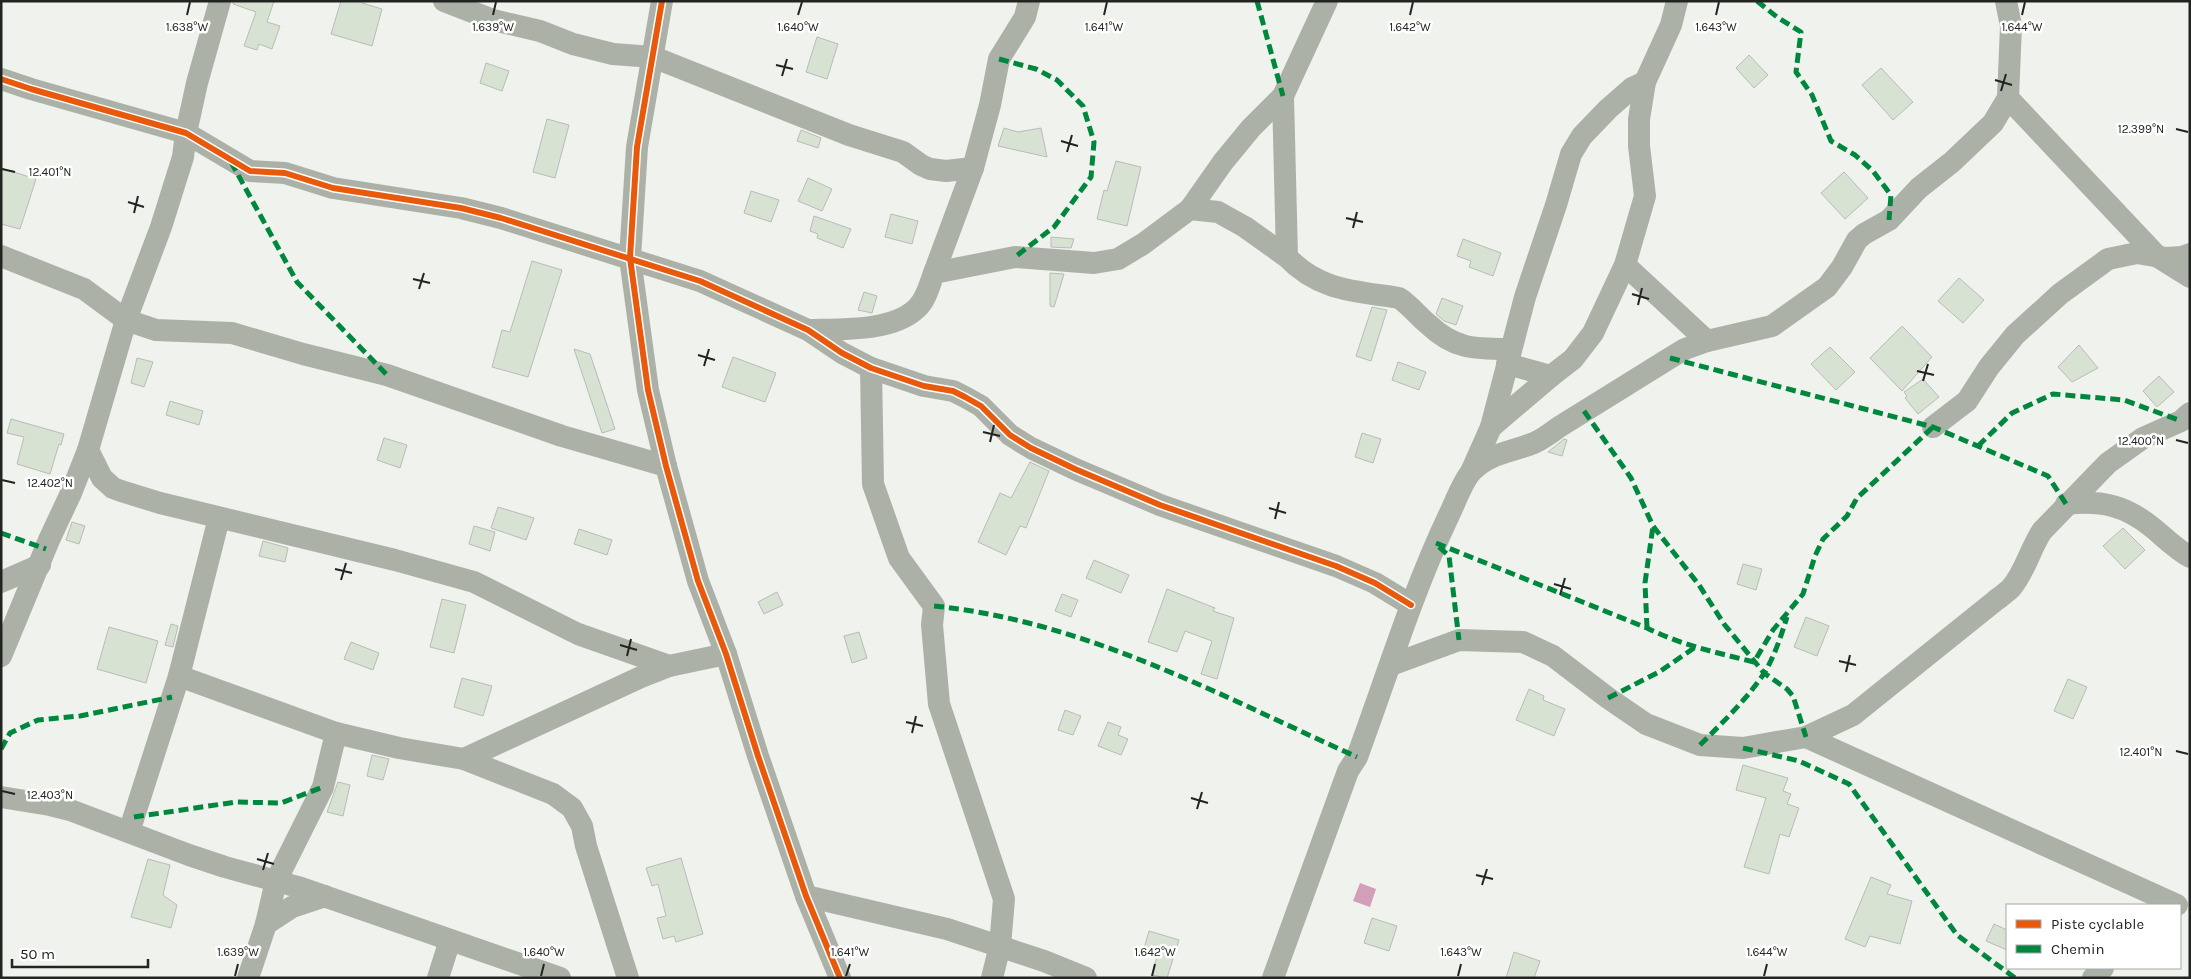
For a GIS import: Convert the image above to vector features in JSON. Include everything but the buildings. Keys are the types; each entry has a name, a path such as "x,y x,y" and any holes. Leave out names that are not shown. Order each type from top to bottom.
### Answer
{"street":[{"path":"1,656 7,625 40,565 88,450 126,320 170,200 183,158 186,133 197,83 220,1"},
{"path":"444,1 493,20 540,31 573,44 613,54 653,57 849,135 903,152 930,169 946,171 973,168"},
{"path":"662,1 637,147 630,258 648,390 666,466 698,580 726,654 758,756 806,896 840,978"},
{"path":"808,330 871,327 907,316 918,307 934,273 973,168 990,106 1000,58 1025,17 1029,1"},
{"path":"934,273 1015,257 1094,262 1118,259 1143,244 1190,209 1240,142 1283,96 1327,1"},
{"path":"1471,472 1489,458 1533,444 1685,349 1707,341 1772,326 1827,287 1842,267 1856,240 1889,220 1919,188 1952,162 1993,123 2008,98 2011,26 2006,1"},
{"path":"1490,427 1573,359 1593,333 1625,265 1645,196 1639,119 1645,82 1680,5"},
{"path":"1,79 186,133 250,171 285,173 333,188 461,208 501,218 700,281 808,330 842,353 871,368 924,386 952,391 965,397 981,406 1010,435 1031,448 1160,504 1336,566 1375,583 1411,605"},
{"path":"1272,978 1348,771 1357,758 1411,605 1436,544 1471,472 1490,427 1525,297 1571,154 1582,136 1608,109 1632,88 1645,82"},
{"path":"1283,96 1287,257"},
{"path":"2008,98 2158,257 2190,277"},
{"path":"1993,123 2013,120 2038,131"},
{"path":"1190,209 1218,212 1245,227 1287,257 1298,269 1313,278 1345,290 1399,298 1407,303 1433,329 1460,345 1509,356 1551,376"},
{"path":"1933,427 1968,401 1989,367 2015,335 2060,294 2108,258 2137,252 2158,257 2182,257 2190,254"},
{"path":"1,256 84,289 126,320 156,330 232,334 387,375 562,436 666,466"},
{"path":"1625,265 1707,341"},
{"path":"871,368 873,484 899,558 934,606 932,625 939,704 1004,899 1000,946 992,978"},
{"path":"1391,665 1459,640 1523,642 1553,656 1646,724 1700,744 1743,748 1806,736 1853,715 2011,588 2035,542 2066,504 2108,463 2143,438 2181,421 2190,414"},
{"path":"88,450 97,470 113,488"},
{"path":"61,514 85,495 99,489 113,488 160,504 395,560 474,582 578,634 669,666"},
{"path":"2066,504 2090,502 2109,504 2125,510 2152,527 2178,550 2190,557"},
{"path":"129,832 179,676 219,518"},
{"path":"1,582 40,565"},
{"path":"464,759 522,734 583,702 669,666 726,654"},
{"path":"179,676 336,733 400,748 464,759 553,794 572,808 582,826 586,846 628,978"},
{"path":"248,978 266,924 276,881 323,787 336,733"},
{"path":"1806,736 2175,904"},
{"path":"1,797 70,810 225,867 325,896 560,978"},
{"path":"266,924 292,907 325,896"},
{"path":"806,896 947,930 1000,946 1086,978"},
{"path":"438,978 450,940"},
{"path":"2093,978 2102,969"}],"shaded area":[{"path":"1360,883 1376,889 1370,907 1353,901"}],"marked path":[{"path":"1257,1 1283,96"},
{"path":"1757,1 1777,17 1801,32 1796,72 1812,95 1831,141 1855,155 1873,171 1891,195 1889,220"},
{"path":"999,59 1036,69 1057,80 1083,106 1094,142 1091,177 1054,227 1015,257"},
{"path":"231,162 297,282 387,375"},
{"path":"1670,358 1933,427 2048,476 2066,504"},
{"path":"1978,446 2012,413 2053,394 2124,400 2181,421"},
{"path":"1584,411 1631,478 1653,526 1699,585 1724,624 1764,673 1787,689 1793,696 1806,737"},
{"path":"1436,543 1673,639 1754,662 1773,630 1803,594 1815,556 1823,539 1847,516 1857,498 1933,427"},
{"path":"1647,628 1645,583 1653,526"},
{"path":"1,533 46,549"},
{"path":"1439,547 1449,556 1459,640"},
{"path":"934,606 990,614 1045,627 1098,644 1203,686 1357,757"},
{"path":"1700,745 1741,703 1763,675 1774,654 1787,617"},
{"path":"1608,698 1659,672 1694,648"},
{"path":"1,749 10,733 38,720 80,716 172,697"},
{"path":"1743,748 1799,761 1849,784 1957,935 2015,978"},
{"path":"134,817 236,802 281,803 323,787"}],"cycle path":[{"path":"662,1 637,147 630,258 648,390 666,466 698,581 726,654 758,756 806,896 840,978"},
{"path":"1,79 186,133 250,171 285,173 333,188 461,208 501,218 700,281 808,330 842,353 871,368 924,386 953,391 965,397 981,406 1010,435 1031,448 1075,469 1160,505 1336,566 1375,583 1411,605"}]}
